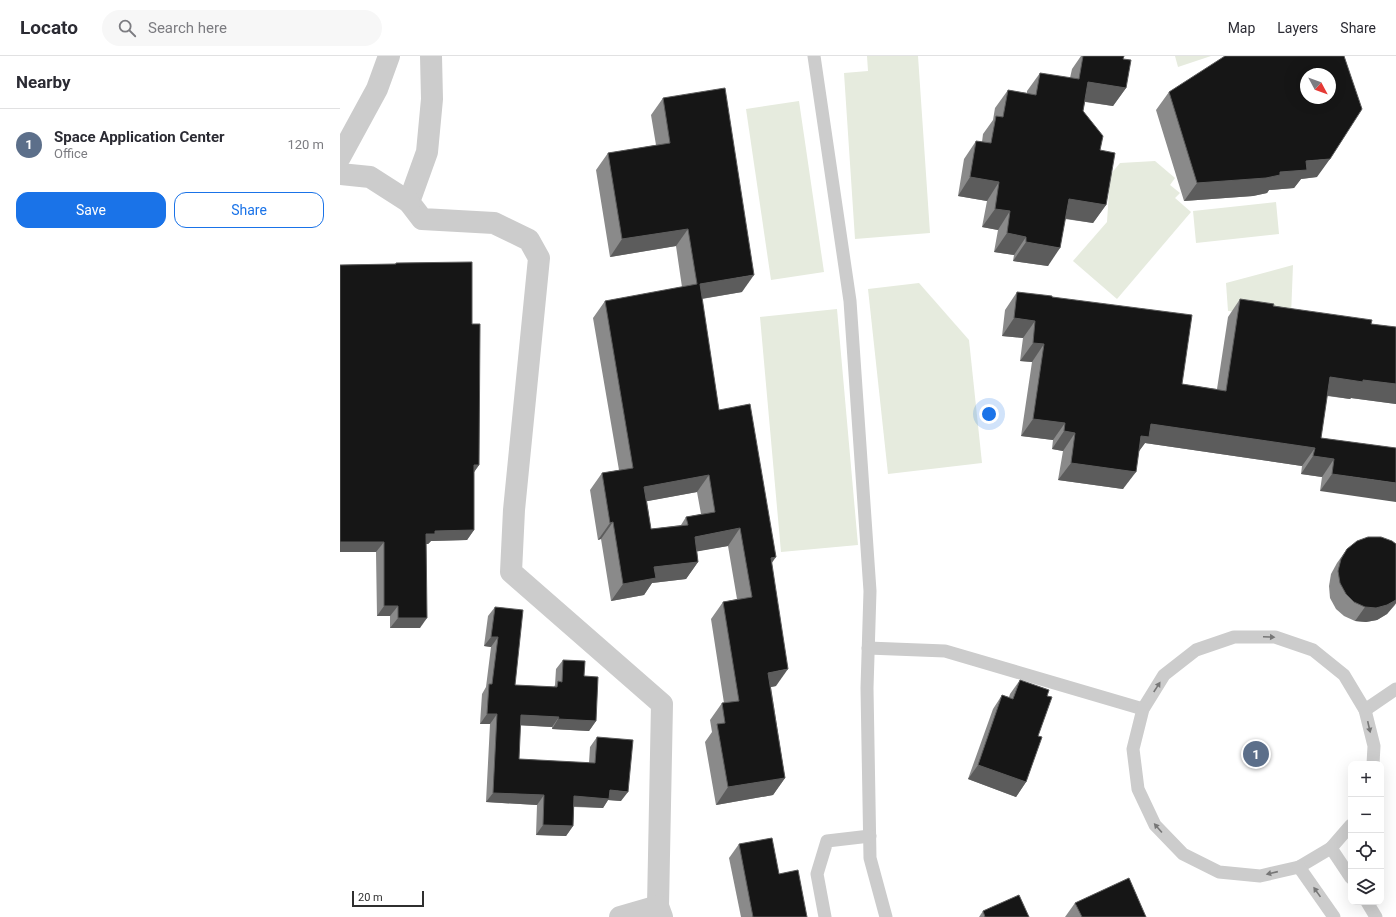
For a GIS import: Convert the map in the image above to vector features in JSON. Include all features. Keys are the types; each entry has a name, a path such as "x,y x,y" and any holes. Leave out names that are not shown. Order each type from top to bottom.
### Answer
{"street":[{"path":"340,157 377,89 389,56"},
{"path":"409,202 427,152 432,99 432,56"},
{"path":"340,174 370,177 409,202 422,219 494,223 529,240 539,258 514,510 511,572 599,647 662,704 660,912 620,917"}],"lane":[{"path":"814,56 850,301 870,591 867,688 870,858 886,917"},
{"path":"1348,828 1331,848 1299,868 1260,876 1220,872 1183,854 1155,825 1138,789 1133,749 1143,709 1164,675 1196,650 1234,637 1275,637 1313,650 1344,675 1365,710 1374,746 1372,761"},
{"path":"868,648 945,651 1143,709"},
{"path":"1365,710 1396,689"},
{"path":"825,917 817,874 826,841 870,836"},
{"path":"1331,848 1348,874"},
{"path":"1299,868 1334,917"},
{"path":"1368,905 1376,917"}],"shaded area":[{"path":"867,56 918,56 930,233 855,239 844,73 868,71"},
{"path":"1175,56 1211,56 1178,67"},
{"path":"799,101 824,272 771,280 746,109"},
{"path":"1155,161 1175,178 1170,185 1180,193 1175,198 1191,212 1117,299 1073,261 1107,222 1110,175 1120,163"},
{"path":"1276,202 1279,234 1196,243 1193,211"},
{"path":"1293,265 1291,316 1228,311 1226,283"},
{"path":"919,283 969,340 982,463 888,474 868,289"},
{"path":"837,309 858,545 781,552 760,317"}],"building":[{"path":"1083,56 1124,56 1123,59 1131,60 1126,88 1088,82 1083,111 1103,136 1100,150 1115,153 1106,205 1069,199 1060,248 1026,242 1026,237 1007,233 1010,211 995,209 999,182 970,177 976,141 991,143 996,116 1003,117 1008,90 1036,95 1040,73 1079,79"},
{"path":"1225,56 1344,56 1362,109 1330,159 1306,161 1307,170 1280,172 1280,175 1266,178 1197,183 1169,92"},
{"path":"725,88 754,275 700,284 719,410 750,404 776,557 771,558 788,669 768,673 785,778 728,787 717,724 725,723 722,703 739,701 723,602 752,597 740,528 695,537 698,562 654,567 656,578 623,584 613,522 610,523 602,473 633,468 605,301 697,284 688,229 622,239 608,153 670,143 663,98","holes":["709,475 715,512 686,517 688,525 651,529 644,487"]},
{"path":"472,262 472,324 480,324 479,465 474,465 474,530 435,531 435,534 426,534 427,618 398,618 398,606 384,606 384,542 340,542 340,265"},
{"path":"1017,292 1192,315 1182,384 1226,391 1240,299 1274,304 1273,306 1372,320 1371,324 1396,327 1396,384 1363,380 1363,382 1330,377 1321,438 1396,448 1396,483 1332,474 1334,459 1313,456 1315,448 1151,424 1149,437 1141,436 1136,472 1071,463 1075,433 1064,431 1065,423 1033,419 1044,344 1033,343 1035,321 1014,318"},
{"path":"1368,537 1381,537 1396,544 1396,600 1387,605 1376,608 1365,607 1354,602 1346,594 1340,583 1338,571 1341,559 1347,549 1357,541"},
{"path":"495,607 523,610 515,685 557,687 558,681 562,682 563,660 585,661 584,676 598,677 596,721 521,715 519,759 595,763 597,737 633,740 628,792 610,790 609,799 574,796 573,826 543,825 544,795 493,793 497,714 487,714 489,684 492,684 498,637 491,637"},
{"path":"1020,680 1049,690 1047,696 1052,697 1038,736 1042,737 1026,782 978,765 1002,695 1013,699"},
{"path":"772,838 779,874 798,870 807,917 753,917 739,844"},
{"path":"1129,878 1146,917 1082,917 1075,903"},
{"path":"1019,895 1029,917 985,917 983,911"}],"place":[{"name":"Space Application Center","path":"1256,754"}]}
